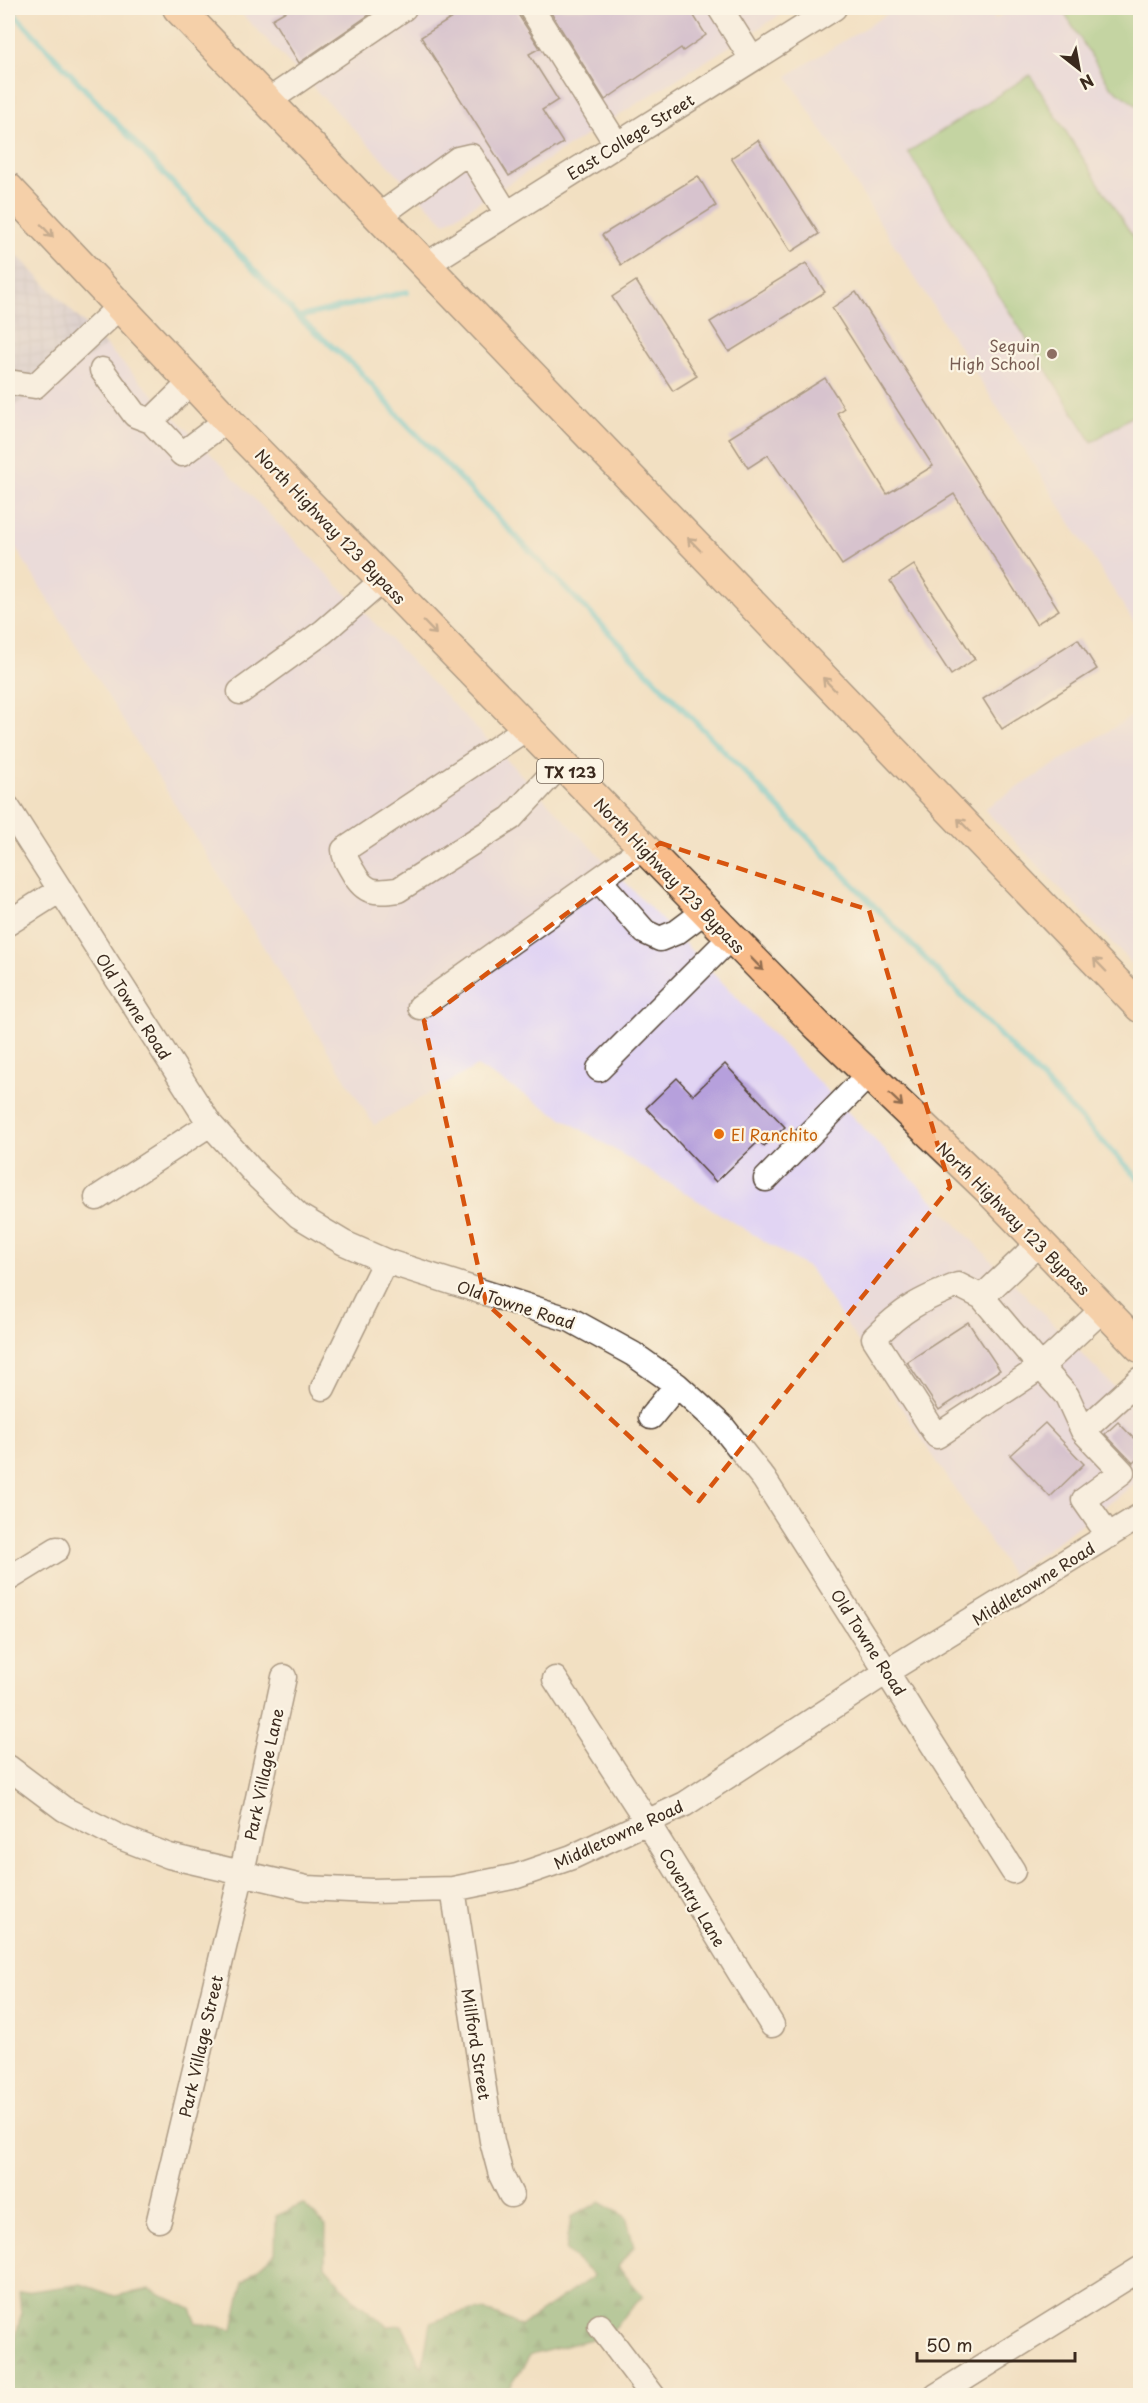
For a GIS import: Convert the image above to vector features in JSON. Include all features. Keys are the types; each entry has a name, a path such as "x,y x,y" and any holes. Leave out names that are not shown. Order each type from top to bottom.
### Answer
{"main road":[{"path":"185,10 268,101 1140,1007"},
{"name":"North Highway 123 Bypass","path":"8,188 227,420 643,848 1138,1342"}],"street":[{"path":"268,101 404,8"},
{"path":"531,8 617,145"},
{"path":"720,8 752,59"},
{"name":"East College Street","path":"426,265 834,8"},
{"path":"379,216 458,159 471,156 507,214"},
{"path":"8,400 35,386 119,307"},
{"path":"102,370 135,415 151,421 182,454 227,420"},
{"path":"8,382 35,386"},
{"path":"151,421 191,382"},
{"path":"240,692 323,632 384,580"},
{"path":"527,728 344,850 361,886 376,892 398,890 511,818 562,763"},
{"name":"Old Towne Road","path":"8,808 210,1124 258,1178 299,1216 344,1243 385,1262 571,1320 633,1353 677,1385 722,1426 764,1479 1013,1871"},
{"path":"420,1007 643,848"},
{"path":"599,880 645,932 660,939 677,932 705,910"},
{"path":"8,923 60,890"},
{"path":"599,1069 731,937"},
{"path":"766,1179 870,1074"},
{"path":"97,1198 210,1124"},
{"path":"982,1297 1040,1242"},
{"path":"323,1388 385,1262"},
{"path":"1104,1308 1041,1367 937,1436 874,1338 892,1320 917,1301 958,1285 982,1297 1041,1367 1067,1396 1083,1431 1122,1472 1084,1500 1110,1536"},
{"path":"1083,1431 1140,1379"},
{"path":"651,1417 677,1385"},
{"name":"Middletowne Road","path":"8,1767 64,1809 116,1835 169,1856 306,1888 372,1891 453,1889 517,1876 572,1857 648,1823 685,1803 888,1671 1140,1516"},
{"path":"8,1579 57,1549"},
{"name":"Park Village Lane","path":"242,1872 284,1677"},
{"name":"Coventry Lane","path":"555,1679 648,1823 772,2025"},
{"name":"Park Village Street","path":"159,2220 242,1872"},
{"name":"Millford Street","path":"453,1889 492,2141 501,2175 512,2195"},
{"path":"936,2396 1140,2269"},
{"path":"600,2326 653,2396"}],"highlighted area":[{"path":"660,843 869,910 950,1187 699,1501 486,1303 424,1021"}],"shaded area":[{"path":"236,8 791,8 445,223"},
{"name":"Seguin High School","path":"897,8 987,8 995,19 1013,8 1140,8 1140,632 787,76"},
{"path":"8,246 106,346 8,410"},
{"path":"106,346 1140,1414 1140,1480 1012,1575 810,1269 477,1066 374,1125 8,535 8,410"},
{"path":"1140,711 1140,972 984,809"}],"green space":[{"path":"1061,8 1140,8 1140,108 1110,86"},
{"path":"1030,75 1140,248 1140,411 1092,442 908,152"},
{"path":"600,2202 626,2217 634,2246 618,2267 643,2296 607,2335 531,2355 504,2395 8,2396 8,2354 11,2356 21,2315 19,2293 81,2284 115,2296 150,2289 191,2309 197,2323 233,2329 243,2282 275,2253 276,2216 303,2204 326,2226 325,2266 354,2300 388,2326 402,2325 422,2368 430,2323 456,2314 485,2311 520,2326 594,2276 566,2251 571,2217"}],"building":[{"path":"291,8 379,8 299,63 272,19"},
{"path":"468,8 517,8 519,16 540,48 529,54 558,100 542,110 563,143 509,176 421,37"},
{"path":"548,8 689,8 706,35 683,51 681,48 605,100"},
{"path":"758,140 819,234 791,252 731,158"},
{"path":"698,176 716,206 621,265 602,235"},
{"path":"806,263 825,292 729,352 710,322"},
{"path":"636,281 697,376 673,391 612,297"},
{"path":"856,292 1059,610 1036,624 954,494 842,565 768,455 748,468 729,438 825,378 844,408 837,413 887,494 933,466 832,308"},
{"path":"914,565 975,659 951,675 890,581"},
{"path":"1078,639 1097,669 1002,729 983,699"},
{"name":"El Ranchito","path":"725,1064 785,1127 764,1146 759,1141 716,1182 646,1108 677,1078 693,1095"},
{"path":"968,1322 1000,1370 939,1410 907,1362"},
{"path":"1118,1422 1140,1445 1140,1456 1133,1463 1105,1434"},
{"path":"1045,1423 1084,1464 1050,1497 1010,1455"}],"waterway":[{"path":"9,8 298,317 356,367 398,415 1140,1180"},
{"path":"298,317 407,292"}],"place":[{"name":"Seguin High School","path":"1052,354"},
{"name":"El Ranchito","path":"719,1134"}]}
